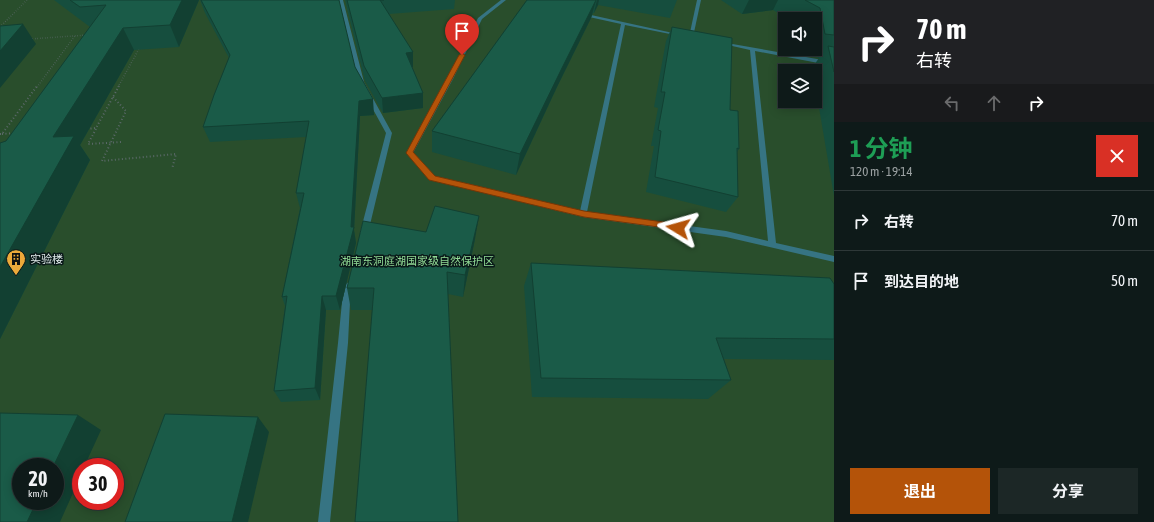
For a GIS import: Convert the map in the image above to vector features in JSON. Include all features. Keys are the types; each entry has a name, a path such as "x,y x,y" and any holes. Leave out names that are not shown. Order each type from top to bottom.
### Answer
{"street":[{"path":"341,0 362,82 389,133 362,241"},
{"path":"504,0 480,18 450,79 410,153 432,178 584,214 726,234 834,259"},
{"path":"691,37 699,0"},
{"path":"584,14 587,7"},
{"path":"576,12 699,38"},
{"path":"584,214 623,23"},
{"path":"714,41 834,64"},
{"path":"752,48 772,245"},
{"path":"324,522 346,302 352,279"}],"path":[{"path":"0,27 27,0"},
{"path":"30,39 89,34"},
{"path":"1,134 75,35"},
{"path":"122,142 88,144 143,42"},
{"path":"113,97 126,111 102,161 176,154 172,169"},
{"path":"80,129 96,128"},
{"path":"1,134 18,133"}],"green space":[{"name":"湖南东洞庭湖国家级自然保护区","path":"0,0 834,0 834,522 0,522"}],"building":[{"path":"70,0 182,0 170,25 123,28 53,137 74,136 0,267 0,143 6,141 106,5 80,7"},
{"path":"201,0 339,0 355,67 373,99 359,101 351,227 354,227 336,296 322,296 315,388 274,391 287,296 282,297 304,193 296,193 309,121 203,127 230,55"},
{"path":"347,0 380,0 413,52 406,53 423,93 382,98 364,66"},
{"path":"527,0 596,0 520,154 432,131"},
{"path":"805,0 834,0 834,35 825,34 822,12 820,8"},
{"path":"23,24 0,51 0,26"},
{"path":"672,27 732,38 730,110 738,111 738,197 655,177 661,131 658,130 665,92 661,92"},
{"path":"828,46 834,47 834,72"},
{"path":"435,206 479,216 465,275 447,272 458,522 355,522 374,288 347,288 363,221 426,232"},
{"path":"531,263 830,278 834,284 834,339 716,338 731,380 541,378"},
{"path":"0,413 78,415 57,458 12,458 12,510 33,510 27,522 0,522"},
{"path":"165,414 258,417 232,522 125,522"}],"place":[{"name":"实验楼","path":"16,276"}],"route":[{"path":"462,55 410,153 432,178 584,214 678,228"}]}
